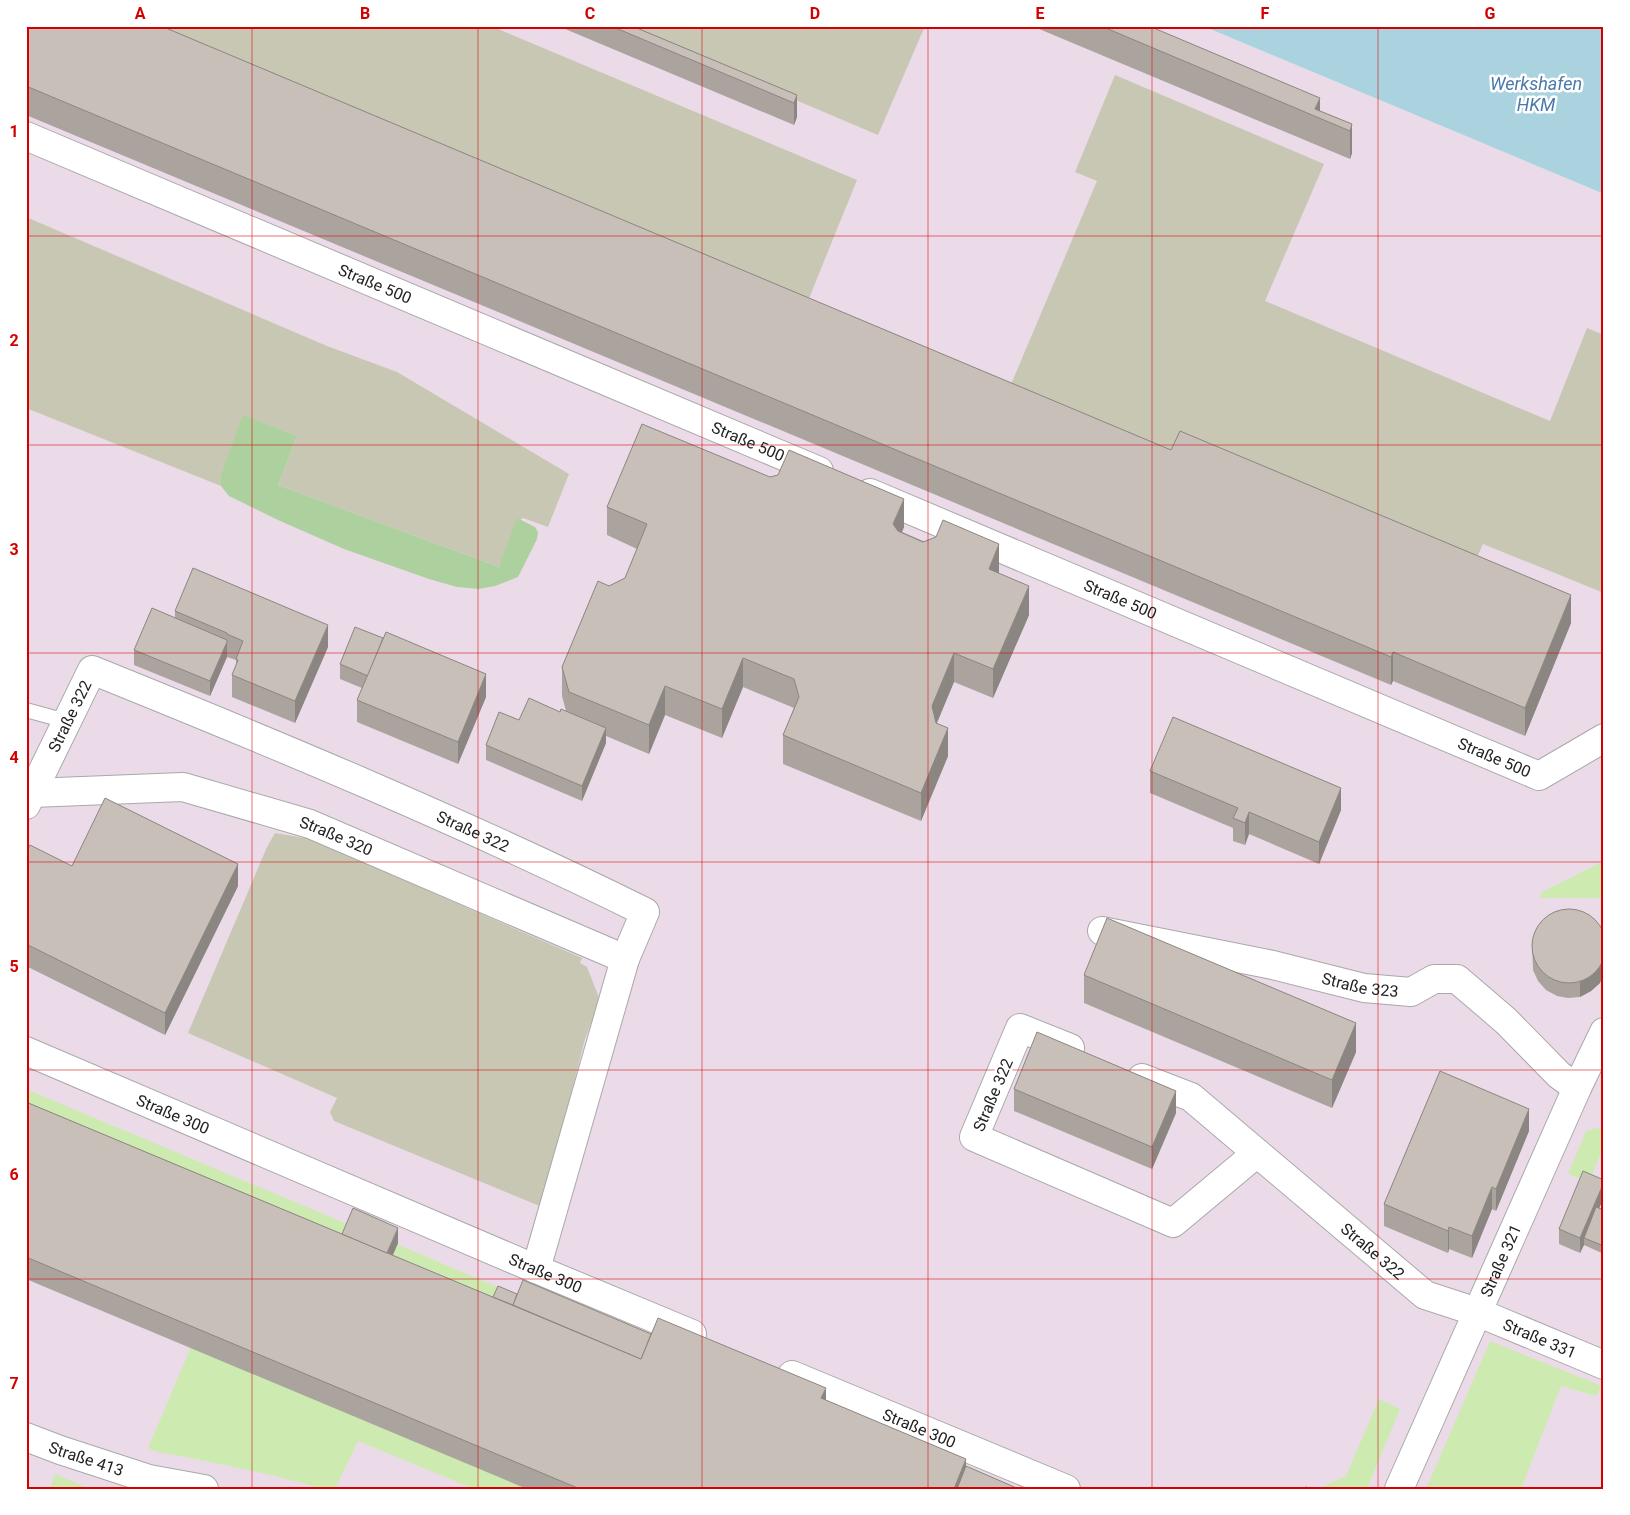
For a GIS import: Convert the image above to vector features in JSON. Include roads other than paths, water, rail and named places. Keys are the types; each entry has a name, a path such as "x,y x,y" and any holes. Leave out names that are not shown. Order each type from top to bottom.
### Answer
{"street":[{"name":"Straße 500","path":"26,136 1539,776 1604,738"},
{"name":"Straße 322","path":"29,799 92,670 250,733 559,869 646,912 625,959 536,1269"},
{"name":"Straße 320","path":"29,799 184,788 192,790 310,824 625,959"},
{"name":"Straße 323","path":"1102,931 1273,965 1364,988 1411,992 1434,979 1457,979 1506,1021 1559,1075 1577,1088"},
{"name":"Straße 322","path":"1092,1058 1020,1028 974,1138 1173,1223 1257,1153"},
{"name":"Straße 321","path":"1399,1489 1577,1088 1604,1032"},
{"name":"Straße 300","path":"26,1051 536,1269 719,1344"},
{"name":"Straße 322","path":"1119,1068 1191,1097 1425,1295 1477,1312"},
{"name":"Straße 331","path":"1477,1312 1604,1365"},
{"name":"Straße 300","path":"774,1367 1066,1489"},
{"name":"Straße 413","path":"26,1437 150,1479 204,1489"}],"lane":[{"path":"26,710 66,721"}],"water":[{"name":"Werkshafen HKM","path":"1203,26 1604,26 1604,194"}]}
